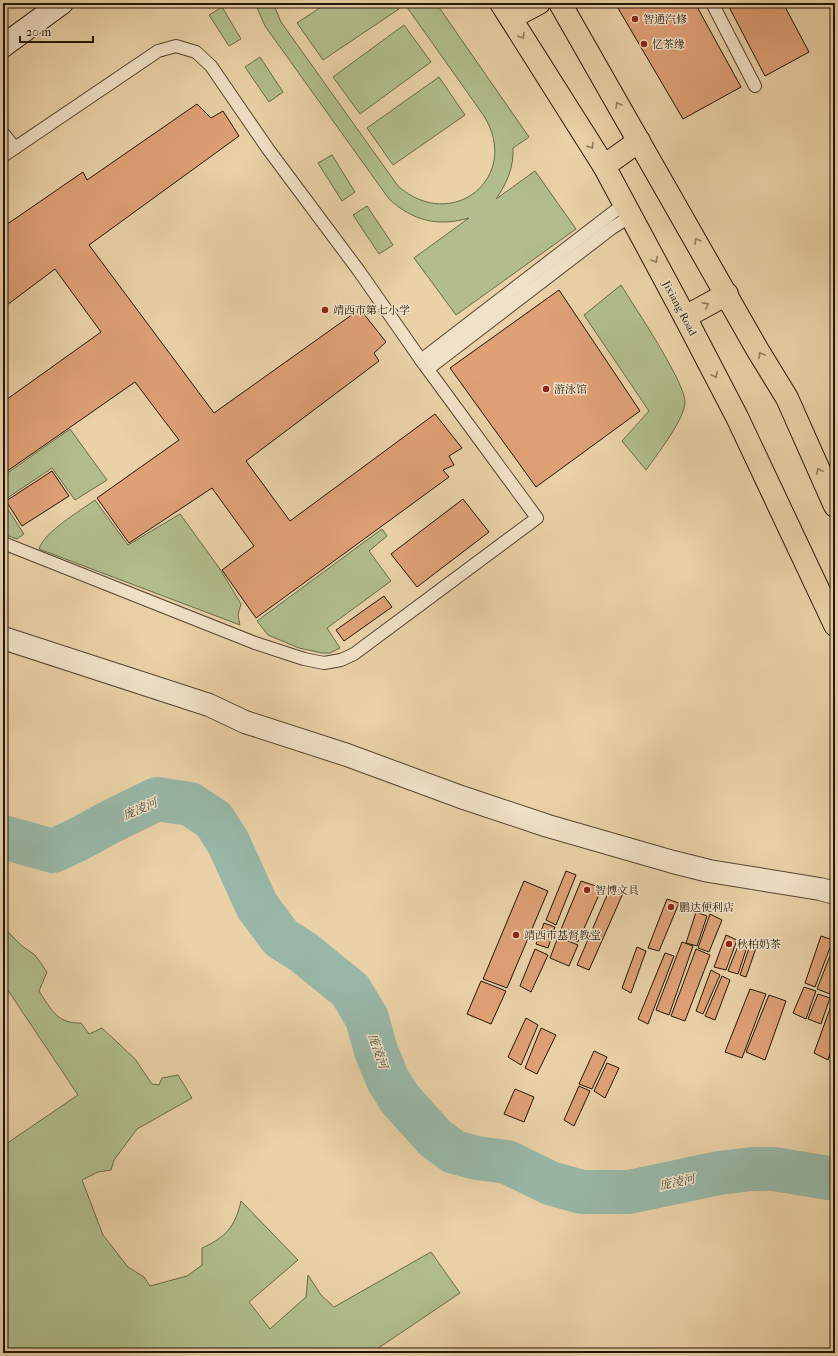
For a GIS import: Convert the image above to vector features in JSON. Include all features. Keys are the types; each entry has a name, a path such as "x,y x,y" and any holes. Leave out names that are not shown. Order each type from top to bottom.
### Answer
{"main road":[{"path":"506,10 539,3"},
{"path":"560,3 757,349 787,398 835,506"},
{"name":"Jixiang Road","path":"506,10 604,166 628,210 736,417 835,625"},
{"path":"604,166 639,141"},
{"path":"685,317 727,294"}],"street":[{"path":"3,46 62,3"},
{"path":"3,638 210,705 245,722 347,755 461,797 548,826 680,864 734,876 820,889 835,893"}],"lane":[{"path":"712,3 755,86"},
{"path":"3,156 158,51 176,46 196,52 211,66 268,149 364,277 425,365 537,518 354,654 341,660 324,663 255,643 3,543"},
{"path":"3,133 15,148"},
{"path":"425,365 628,210"}],"green space":[{"path":"255,3 273,3 281,22 398,186 419,199 440,204 459,201 476,192 488,178 494,159 493,138 484,116 404,3 436,3 529,137 513,148 509,175 496,199 535,171 576,229 456,315 414,258 469,218 447,222 426,220 407,213 389,199 265,26"},
{"path":"327,3 395,3 399,9 323,60 297,23"},
{"path":"222,7 241,39 229,46 209,15"},
{"path":"404,25 431,62 360,114 333,77"},
{"path":"260,57 283,92 269,102 245,67"},
{"path":"439,77 465,115 393,165 367,128"},
{"path":"332,155 355,192 342,201 318,163"},
{"path":"367,206 393,245 379,254 353,215"},
{"path":"621,285 677,378 683,392 685,402 684,409 675,427 663,447 646,470 622,441 649,411 584,315"},
{"path":"70,429 107,480 75,500 52,468 3,501 3,476"},
{"path":"95,500 128,545 180,514 220,569 241,604 238,615 240,625 39,549 42,542 55,529"},
{"path":"3,502 24,534 17,539 3,534"},
{"path":"382,529 387,536 369,551 391,581 327,628 340,648 330,653 322,653 299,648 268,635 257,621"},
{"path":"3,927 22,946 35,955 47,972 39,991 47,1004 60,1018 73,1023 81,1023 89,1034 102,1028 135,1059 152,1084 159,1085 162,1078 178,1075 192,1098 137,1129 114,1160 111,1170 98,1172 82,1180 103,1235 128,1267 144,1277 150,1286 187,1276 202,1265 202,1248 217,1240 228,1230 236,1218 241,1201 298,1260 249,1302 270,1329 306,1297 308,1275 321,1295 334,1307 431,1252 460,1293 371,1353 3,1353 3,1146 78,1095 3,983"}],"building":[{"path":"615,3 695,3 741,87 683,119"},
{"path":"727,3 783,3 809,52 765,76"},
{"path":"197,104 211,118 223,111 239,136 89,245 214,413 360,309 386,342 374,353 379,361 246,461 290,521 435,414 462,448 449,456 454,465 443,470 449,477 256,618 222,570 254,546 212,488 129,543 97,498 179,440 135,382 3,474 3,402 101,332 55,269 3,308 3,227 83,172 87,180"},
{"name":"游泳馆","path":"559,290 640,411 536,487 450,368"},
{"path":"52,471 69,496 22,526 6,501"},
{"path":"463,499 489,532 417,587 391,554"},
{"path":"384,596 392,607 344,641 336,630"},
{"path":"566,871 576,875 556,925 546,920"},
{"name":"靖西市基督教堂","path":"524,881 548,891 507,988 483,979"},
{"path":"581,881 602,888 578,942 559,934"},
{"path":"611,886 624,891 589,970 577,965"},
{"path":"667,899 679,903 659,951 648,948"},
{"path":"696,912 707,916 697,946 686,943"},
{"path":"710,914 722,920 709,952 698,948"},
{"path":"544,923 555,927 548,948 536,944"},
{"path":"726,935 737,940 726,970 714,967"},
{"path":"821,936 833,940 815,987 805,983"},
{"path":"558,937 578,945 569,966 550,958"},
{"path":"740,941 748,944 738,974 728,971"},
{"path":"682,942 693,946 669,1015 656,1010"},
{"path":"835,943 835,980 830,994 817,989"},
{"path":"750,945 756,948 746,977 740,975"},
{"path":"637,947 646,951 631,993 622,988"},
{"path":"535,949 548,955 531,992 520,986"},
{"path":"696,949 710,955 685,1021 671,1016"},
{"path":"665,953 674,956 648,1024 638,1019"},
{"path":"711,970 720,975 703,1014 696,1011"},
{"path":"722,976 730,980 715,1020 705,1016"},
{"path":"481,981 506,991 491,1024 467,1014"},
{"path":"804,987 816,991 806,1019 793,1013"},
{"path":"750,989 766,994 742,1058 725,1052"},
{"path":"818,994 830,998 821,1024 808,1019"},
{"path":"769,995 786,1001 765,1060 746,1052"},
{"path":"832,1003 835,1004 835,1037 828,1060 814,1053"},
{"path":"526,1018 538,1025 521,1065 508,1057"},
{"path":"541,1028 556,1035 537,1074 525,1068"},
{"path":"835,1047 835,1064 830,1062"},
{"path":"594,1051 607,1057 592,1089 579,1084"},
{"path":"607,1063 619,1068 605,1098 594,1091"},
{"path":"579,1086 590,1091 574,1126 564,1120"},
{"path":"515,1089 534,1097 524,1122 504,1114"}],"waterway":[{"name":"庞凌河","path":"3,837 53,851 157,799 190,804 214,820 228,842 257,906 281,938 303,952 350,990 367,1018 376,1051 388,1080 400,1099 435,1138 454,1152 477,1158 507,1162 550,1183 582,1192 629,1192 719,1173 752,1169 774,1169 835,1179"}],"place":[{"name":"智通汽修","path":"635,19"},
{"name":"忆茶缘","path":"644,44"},
{"name":"靖西市第七小学","path":"325,310"},
{"name":"游泳馆","path":"546,389"},
{"name":"智博文具","path":"587,890"},
{"name":"鹏达便利店","path":"671,907"},
{"name":"靖西市基督教堂","path":"516,935"},
{"name":"秋柏奶茶","path":"729,944"}]}
